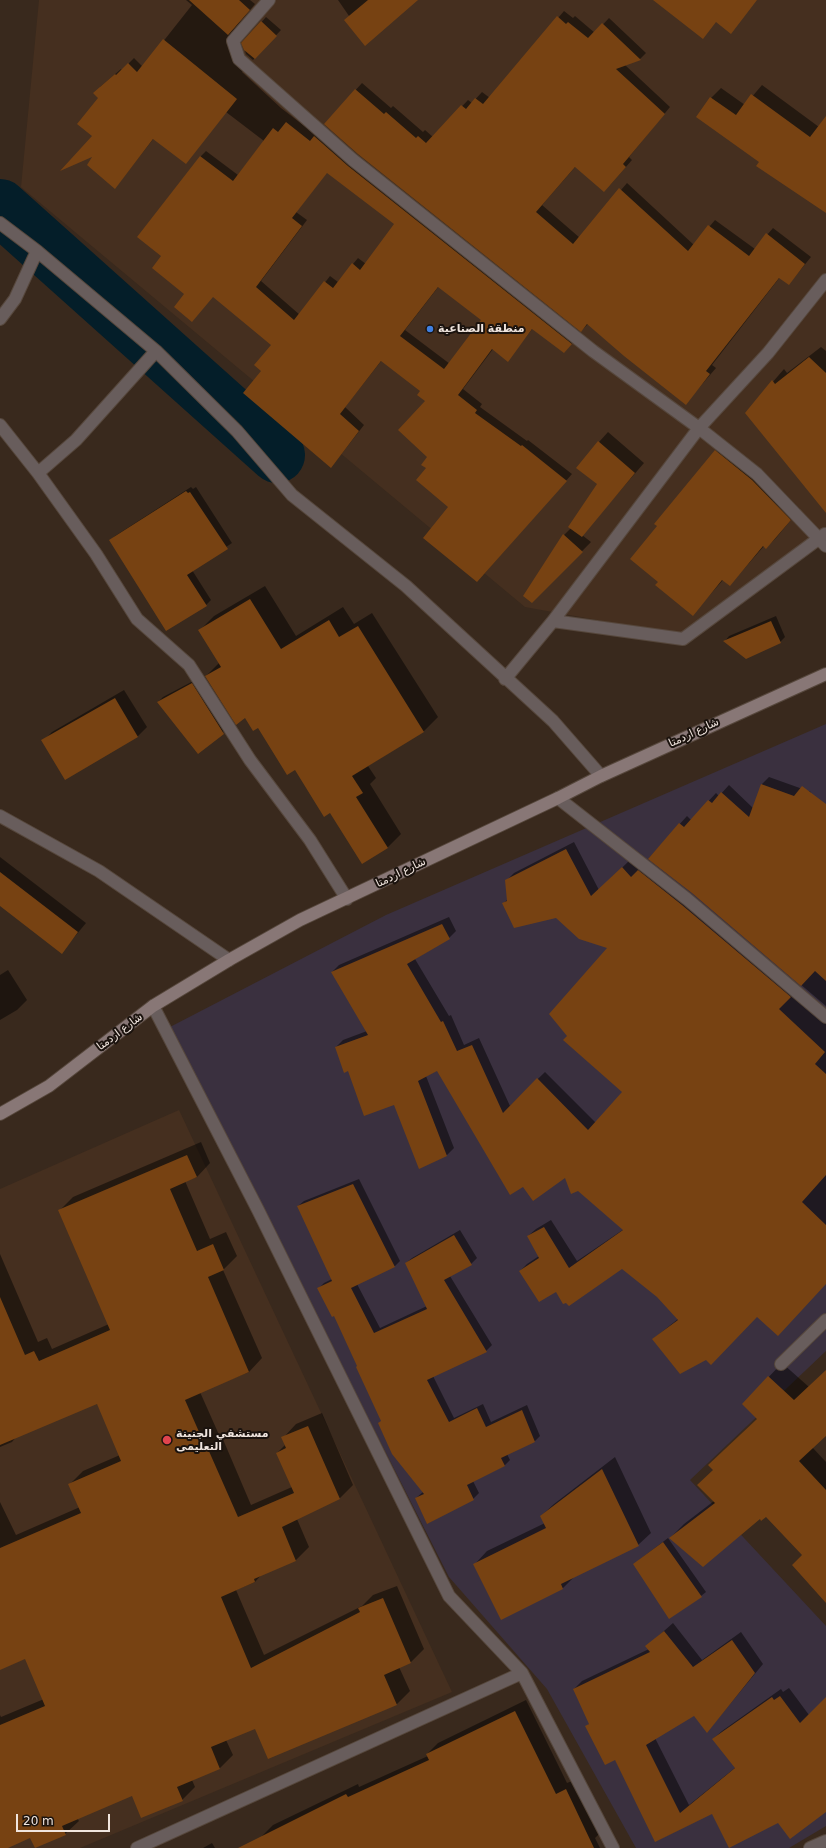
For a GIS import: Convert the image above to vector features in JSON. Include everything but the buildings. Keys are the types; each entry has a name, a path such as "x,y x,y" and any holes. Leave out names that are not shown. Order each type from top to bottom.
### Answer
{"main road":[{"name":"شارع اردمتا","path":"0,1114 49,1086 153,1006 229,960 300,920 347,899 601,776 826,674"}],"street":[{"path":"269,0 233,41 239,59 378,180 593,351 699,428 757,474 824,539 683,639 553,621"},
{"path":"0,223 38,251 156,351 237,431 292,495 406,586 505,679 553,721 601,776"},
{"path":"0,319 15,299 38,251"},
{"path":"505,679 553,621 699,428 768,353 826,280"},
{"path":"38,473 76,440 156,351"},
{"path":"0,426 38,473 96,554 137,619 189,665 250,760 310,840 347,899"},
{"path":"558,798 688,899 826,1017"},
{"path":"0,816 99,871 229,960"},
{"path":"153,1006 258,1210 449,1596 522,1673 613,1848"},
{"path":"781,1364 826,1320"},
{"path":"137,1848 522,1673"},
{"path":"810,1848 826,1841"}],"shaded area":[{"path":"39,0 826,0 826,541 680,635 525,607 21,187"},
{"path":"826,724 826,1351 690,1480 826,1626 826,1826 789,1848 636,1848 547,1689 449,1577 170,1027 386,915"},
{"name":"مستشفي الجنينة التعليمى","path":"179,1110 452,1692 80,1848 0,1848 0,1189"}],"waterway":[{"path":"0,207 277,455"}],"place":[{"name":"منطقة الصناعية","path":"430,329"},
{"name":"مستشفي الجنينة التعليمى","path":"167,1440"}]}
